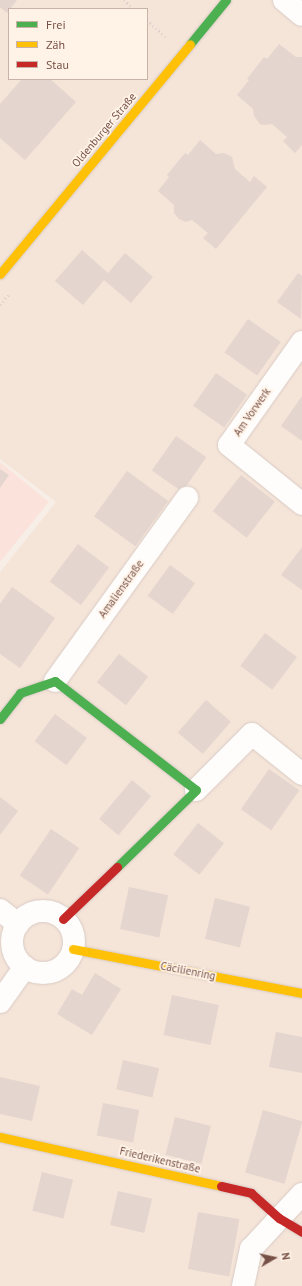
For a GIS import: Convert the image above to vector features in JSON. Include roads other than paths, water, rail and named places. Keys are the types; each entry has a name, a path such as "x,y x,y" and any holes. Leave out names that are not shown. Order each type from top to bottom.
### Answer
{"street":[{"name":"Oldenburger Straße","path":"0,274 226,0"},
{"path":"284,0 302,14"},
{"name":"Am Vorwerk","path":"302,342 229,445 302,504"},
{"name":"Amalienstraße","path":"55,680 187,498"},
{"path":"0,719 20,693 55,680 196,790"},
{"path":"63,919 252,734 302,774"},
{"path":"0,910 18,924"},
{"path":"39,911 48,911 63,919 73,932 73,949 63,966 54,971 44,973 34,972 25,967 17,958 13,947 14,935 18,924 31,914 39,911"},
{"name":"Cäcilienring","path":"73,949 302,993"},
{"path":"0,1002 25,967"},
{"name":"Friederikenstraße","path":"0,1137 251,1193 279,1218 302,1232"},
{"path":"243,1286 251,1249 302,1194"}]}
